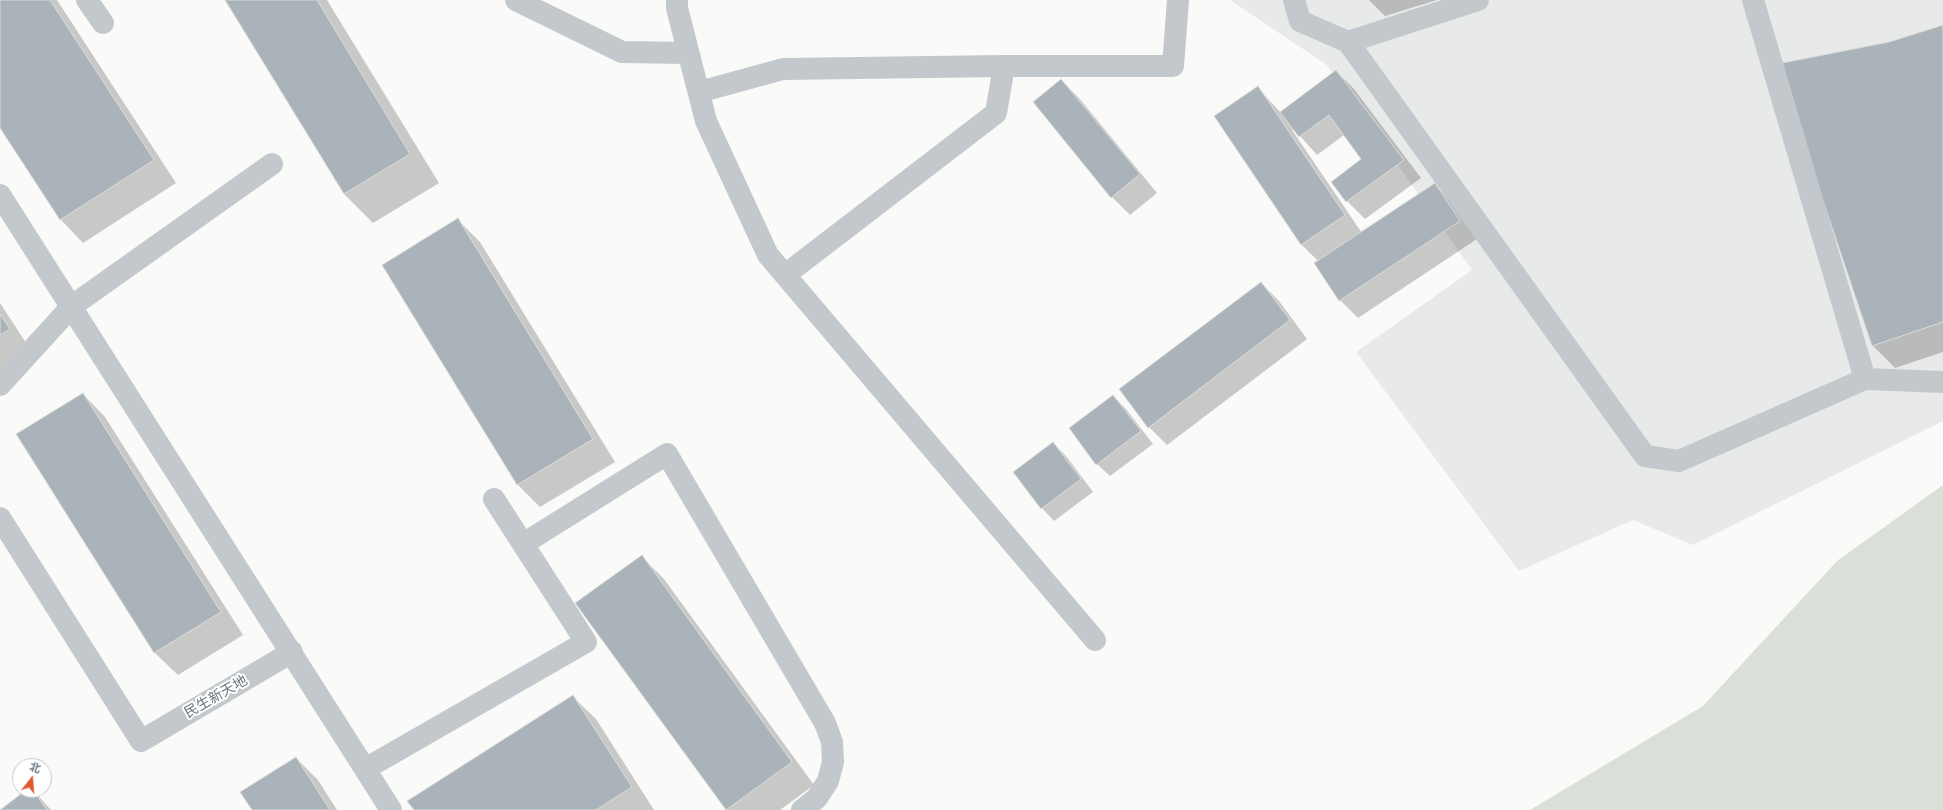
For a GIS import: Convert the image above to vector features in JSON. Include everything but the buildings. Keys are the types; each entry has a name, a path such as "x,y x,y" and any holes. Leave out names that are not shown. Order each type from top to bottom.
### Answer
{"street":[{"path":"87,0 103,23"},
{"path":"516,0 622,52 688,53"},
{"path":"677,0 677,8 706,120 768,255 1095,640"},
{"path":"699,92 783,69 1004,66 1172,66 1178,0"},
{"path":"1294,0 1300,20 1348,42 1645,456 1679,461 1865,379 1943,382"},
{"path":"1348,42 1478,0"},
{"path":"1753,0 1865,379"},
{"path":"785,275 996,113 1004,66"},
{"path":"0,385 72,306 272,164"},
{"path":"0,195 292,652 391,810"},
{"path":"523,544 666,454 821,716 832,742 833,762 828,782 817,798 802,810"},
{"path":"365,769 586,642 494,499"},
{"name":"民生新天地","path":"0,518 141,741 292,652"}],"shaded area":[{"path":"1230,0 1943,0 1943,421 1693,545 1633,520 1519,571 1356,352 1472,270 1327,65"},
{"path":"1943,485 1943,810 1530,810 1703,706 1837,561"}]}
